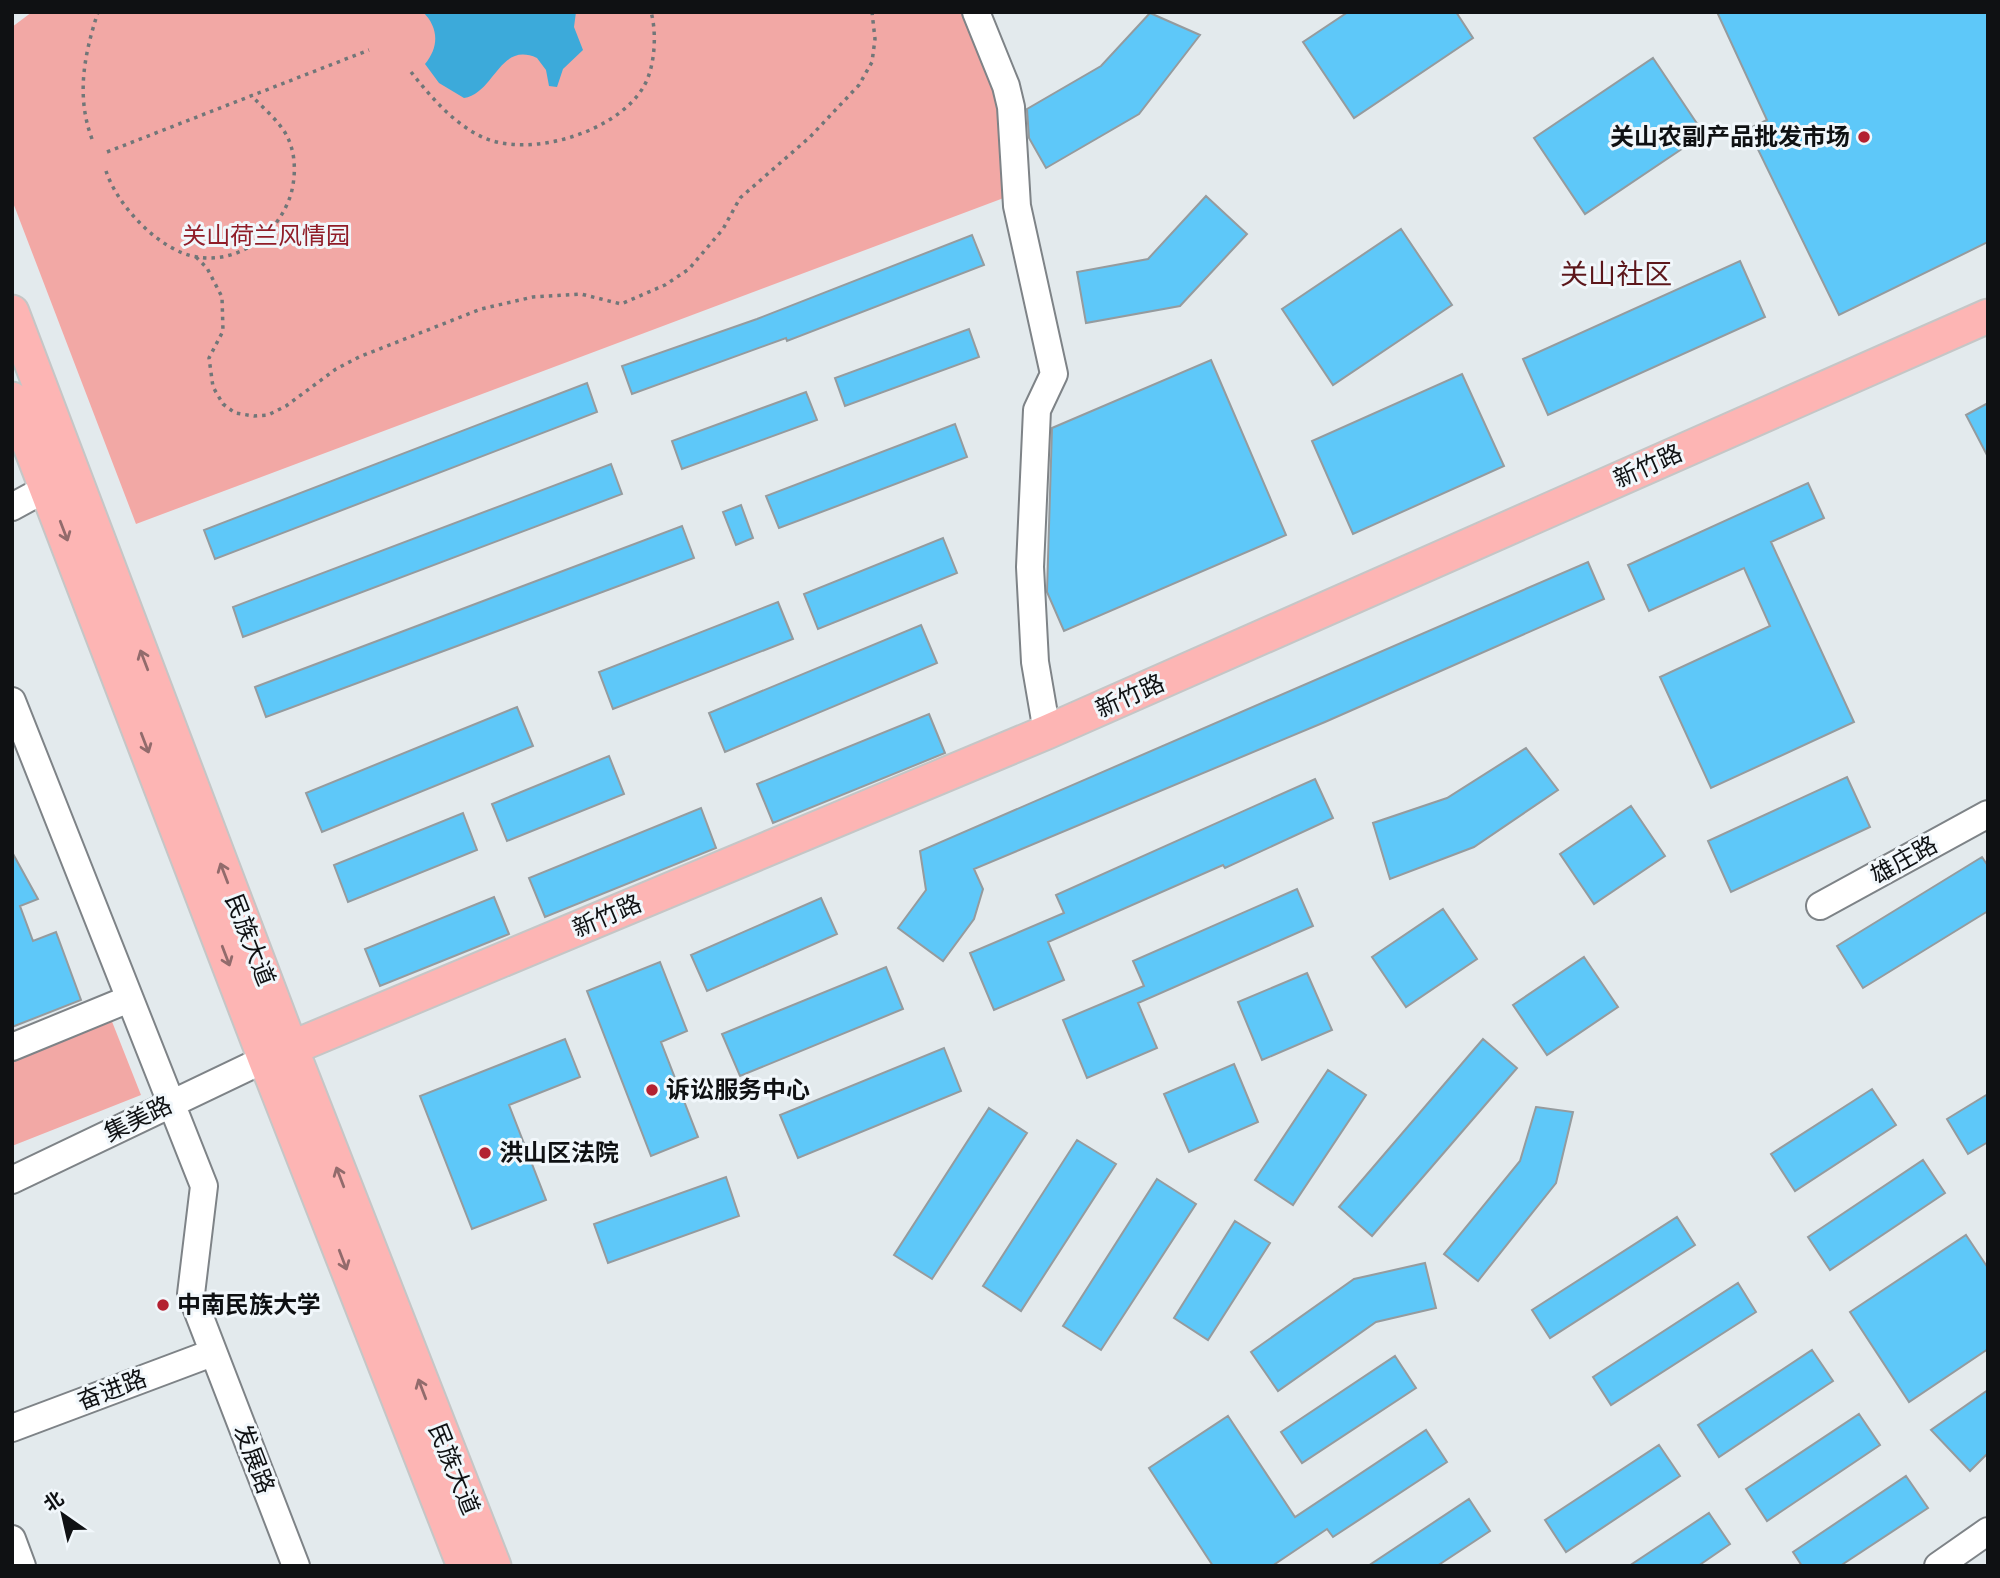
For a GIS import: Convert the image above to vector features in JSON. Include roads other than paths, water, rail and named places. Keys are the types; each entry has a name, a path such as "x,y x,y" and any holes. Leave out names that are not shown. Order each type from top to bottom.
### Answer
{"main road":[{"name":"民族大道","path":"12,313 464,1566"},
{"name":"新竹路","path":"278,1054 1047,732 1988,316"},
{"name":"民族大道","path":"12,399 278,1054 494,1566"}],"street":[{"path":"976,12 1006,86 1011,107 1017,206 1054,374 1037,410 1030,566 1035,662 1047,732"},
{"path":"12,507 47,488"},
{"name":"发展路","path":"12,701 204,1186 191,1294 296,1566"},
{"name":"雄庄路","path":"1820,906 1988,814"},
{"path":"12,1047 130,999"},
{"name":"集美路","path":"12,1180 278,1054"},
{"name":"奋进路","path":"12,1428 212,1353"},
{"path":"1938,1566 1988,1531"},
{"path":"12,1539 22,1566"}],"water":[{"path":"423,12 576,12 574,27 583,50 563,69 557,87 549,86 546,70 537,58 514,56 505,62 483,87 464,98 439,83 425,64 433,51 435,38 432,24"}],"place":[{"name":"关山农副产品批发市场","path":"1864,137"},
{"name":"诉讼服务中心","path":"652,1090"},
{"name":"洪山区法院","path":"485,1153"},
{"name":"中南民族大学","path":"163,1305"}],"district":[{"name":"关山社区","path":"1616,274"}],"park label":[{"name":"关山荷兰风情园","path":"266,236"}]}
